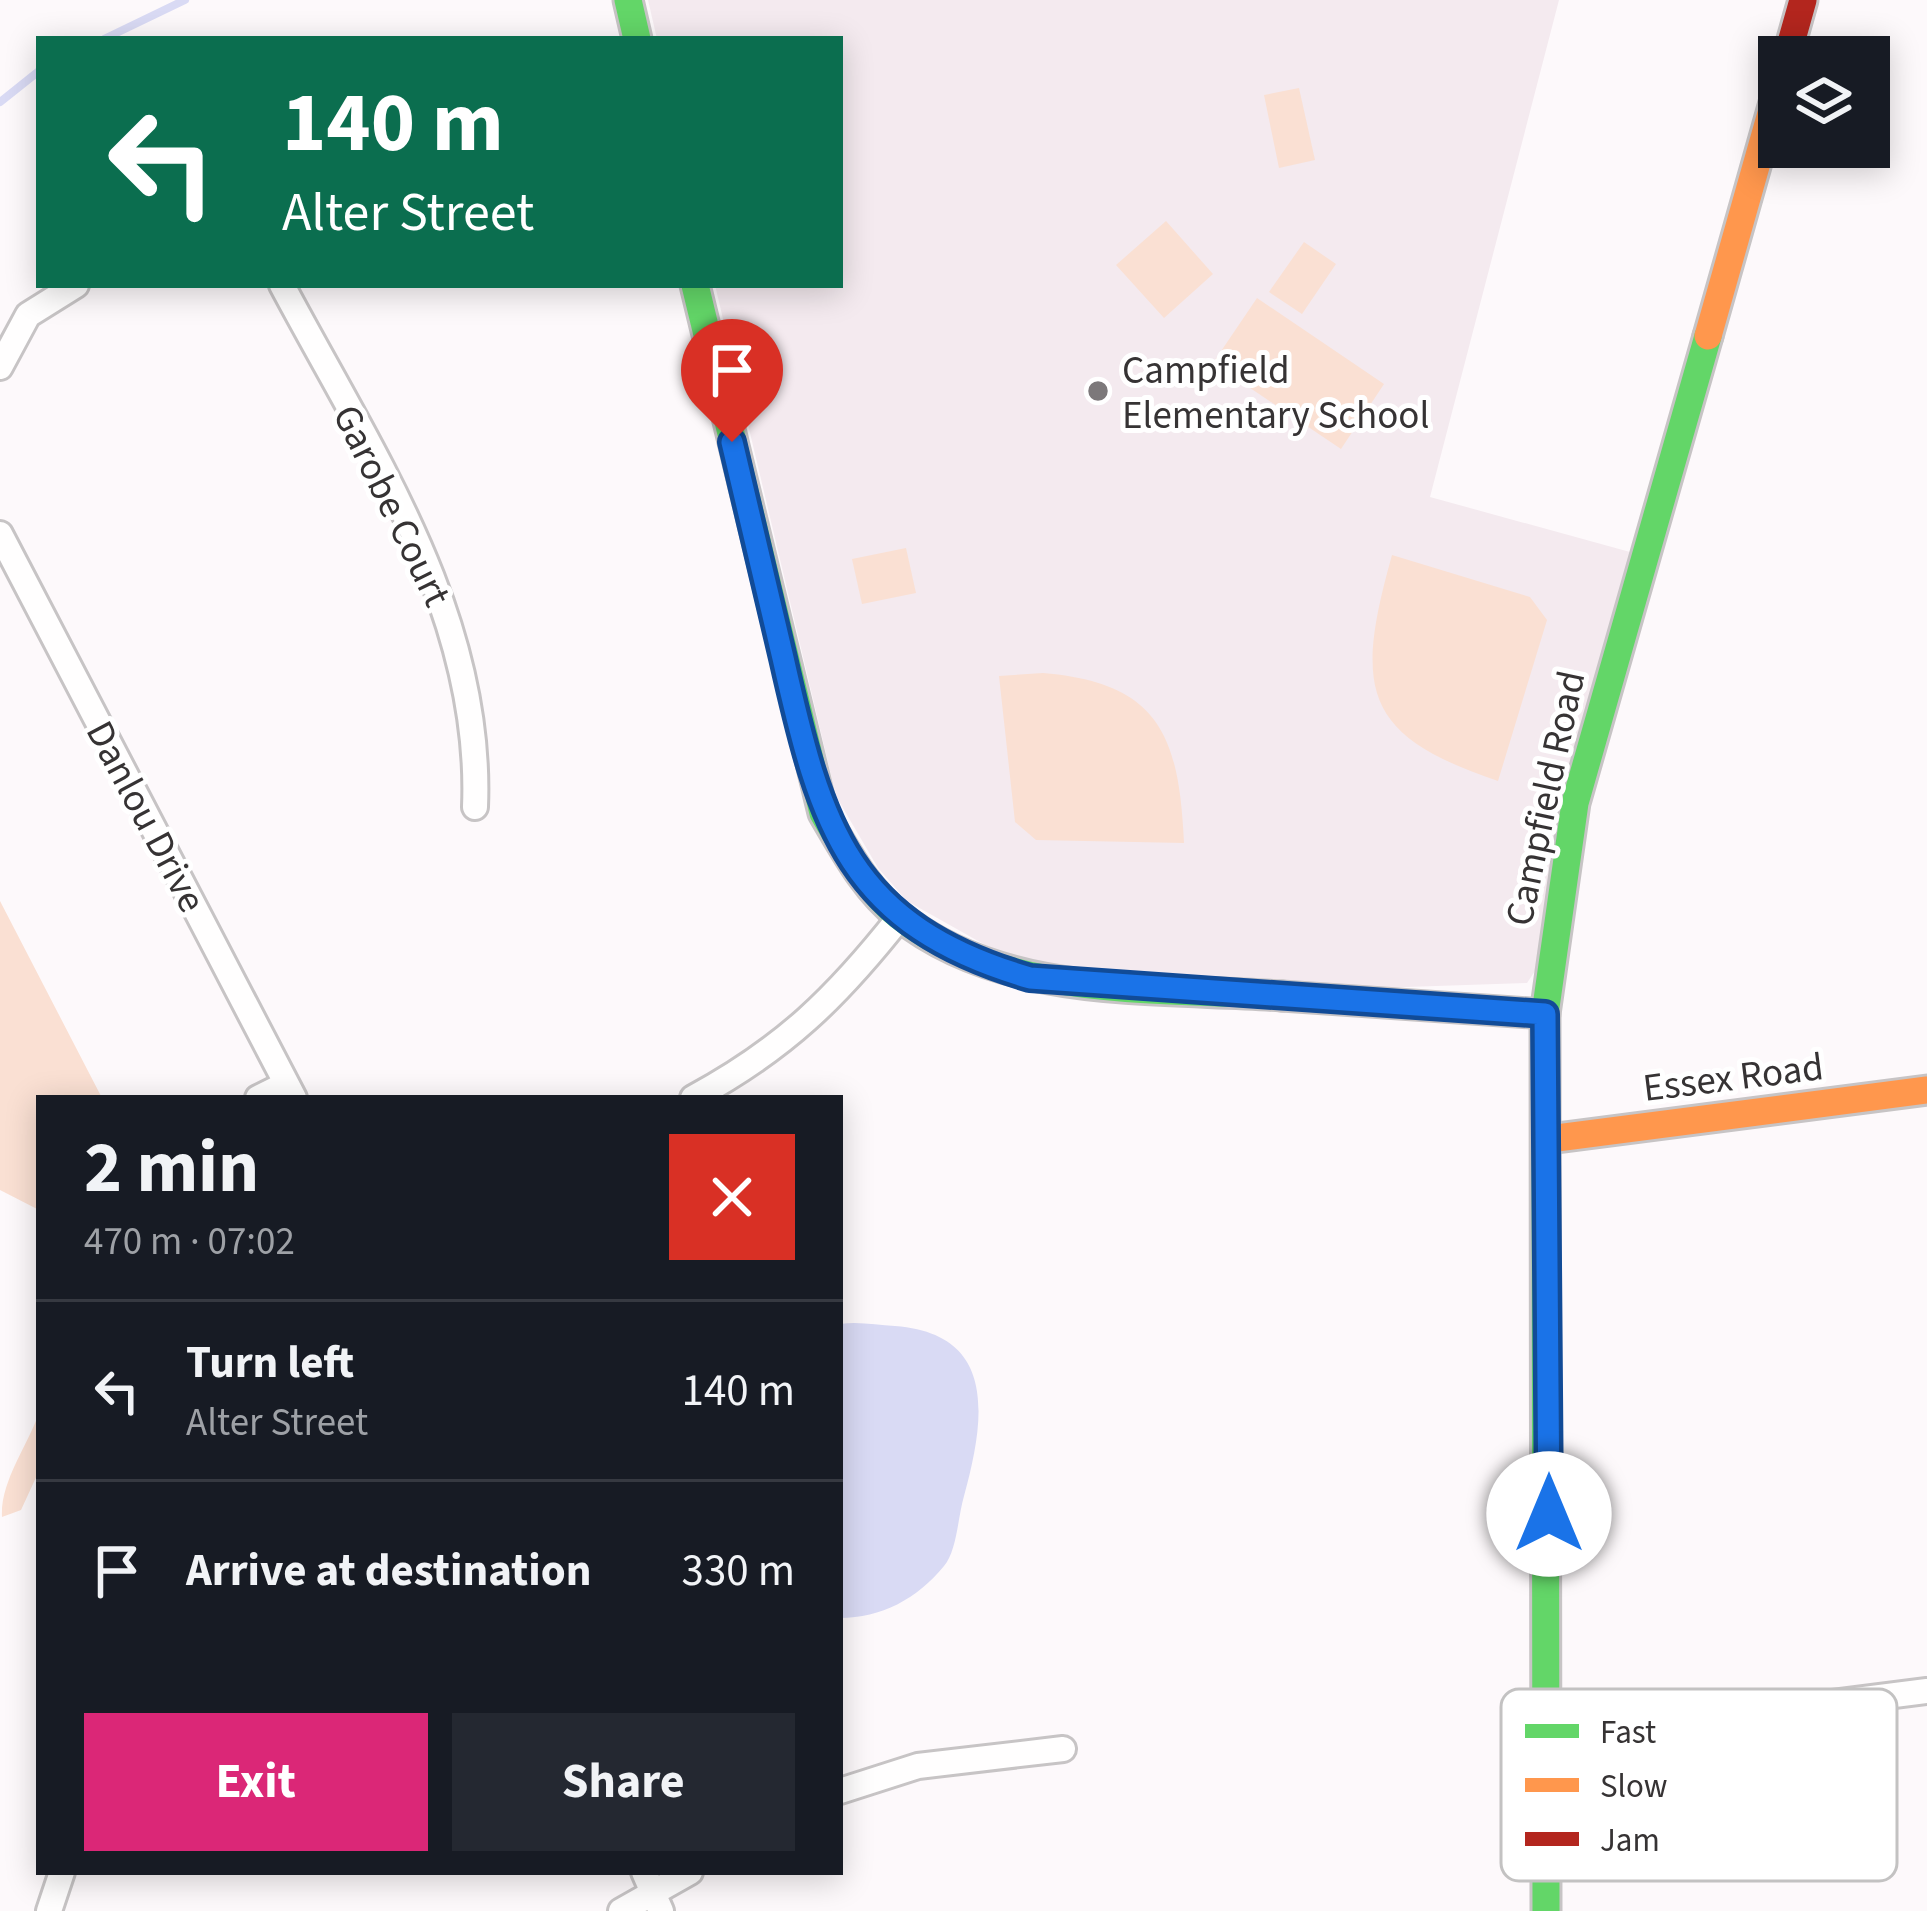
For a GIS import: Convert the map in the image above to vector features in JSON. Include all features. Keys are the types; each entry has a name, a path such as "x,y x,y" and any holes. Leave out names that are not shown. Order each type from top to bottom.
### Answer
{"street":[{"path":"628,0 636,36"},
{"path":"1793,36 1804,0"},
{"name":"Campfield Road","path":"1549,1689 1545,1014 1575,803 1758,159"},
{"path":"0,367 28,315 71,288"},
{"name":"Garobe Court","path":"284,288 439,589 472,716 475,807"},
{"path":"696,288 809,769 843,850 900,916 964,954 1030,978 1545,1014"},
{"name":"Danlou Drive","path":"0,534 290,1091"},
{"path":"698,1095 766,1057 808,1022 850,980 900,916"},
{"name":"Essex Road","path":"1549,1139 1927,1090"},
{"path":"1897,1695 1927,1691"},
{"path":"843,1790 918,1766 1063,1749"},
{"path":"49,1911 61,1875"},
{"path":"621,1911 684,1875"},
{"name":"Campfield Road","path":"1546,1911 1547,1881"}],"shaded area":[{"name":"Campfield Elementary School","path":"648,0 1559,0 1430,497 1630,552 1560,805 1535,971 1527,983 1376,988 1081,970 1003,955 907,901 878,868 836,796 716,288 843,288 843,36 656,36"},
{"path":"1299,88 1315,160 1279,168 1264,95"},
{"path":"1166,221 1213,274 1164,318 1116,265"},
{"path":"1304,242 1336,264 1302,314 1269,292"},
{"path":"1257,298 1384,384 1341,449 1213,363"},
{"path":"906,548 916,593 862,604 852,559"},
{"path":"1392,555 1530,597 1547,620 1498,781 1418,745 1394,724 1380,701 1373,673 1374,640"},
{"path":"1043,673 1114,689 1138,703 1156,722 1176,773 1184,843 1036,840 1015,822 999,676"},
{"path":"0,901 100,1095 36,1095 36,1208 0,1190"},
{"path":"36,1420 36,1478 21,1510 2,1517 10,1478"}],"water":[{"path":"843,1324 928,1332 952,1345 968,1363 979,1410 977,1438 948,1560 922,1588 870,1615 843,1618"}],"waterway":[{"path":"110,36 185,0"},
{"path":"0,102 36,73"}],"traffic: fast":[{"path":"628,0 636,36"},
{"path":"696,288 823,813 876,894 940,943 985,963 1033,976 1133,989 1282,996"},
{"path":"1546,1689 1545,1014 1575,803 1708,336"},
{"path":"1546,1881 1546,1911"}],"traffic: slow":[{"path":"1708,336 1758,159"},
{"path":"1282,996 1545,1014"},
{"path":"1549,1139 1927,1090"}],"traffic: jam":[{"path":"1793,36 1803,0"}],"place":[{"name":"Campfield Elementary School","path":"1098,391"}],"route":[{"path":"732,442 823,813 862,878 900,916 964,954 1030,978 1545,1014 1549,1514"}]}
